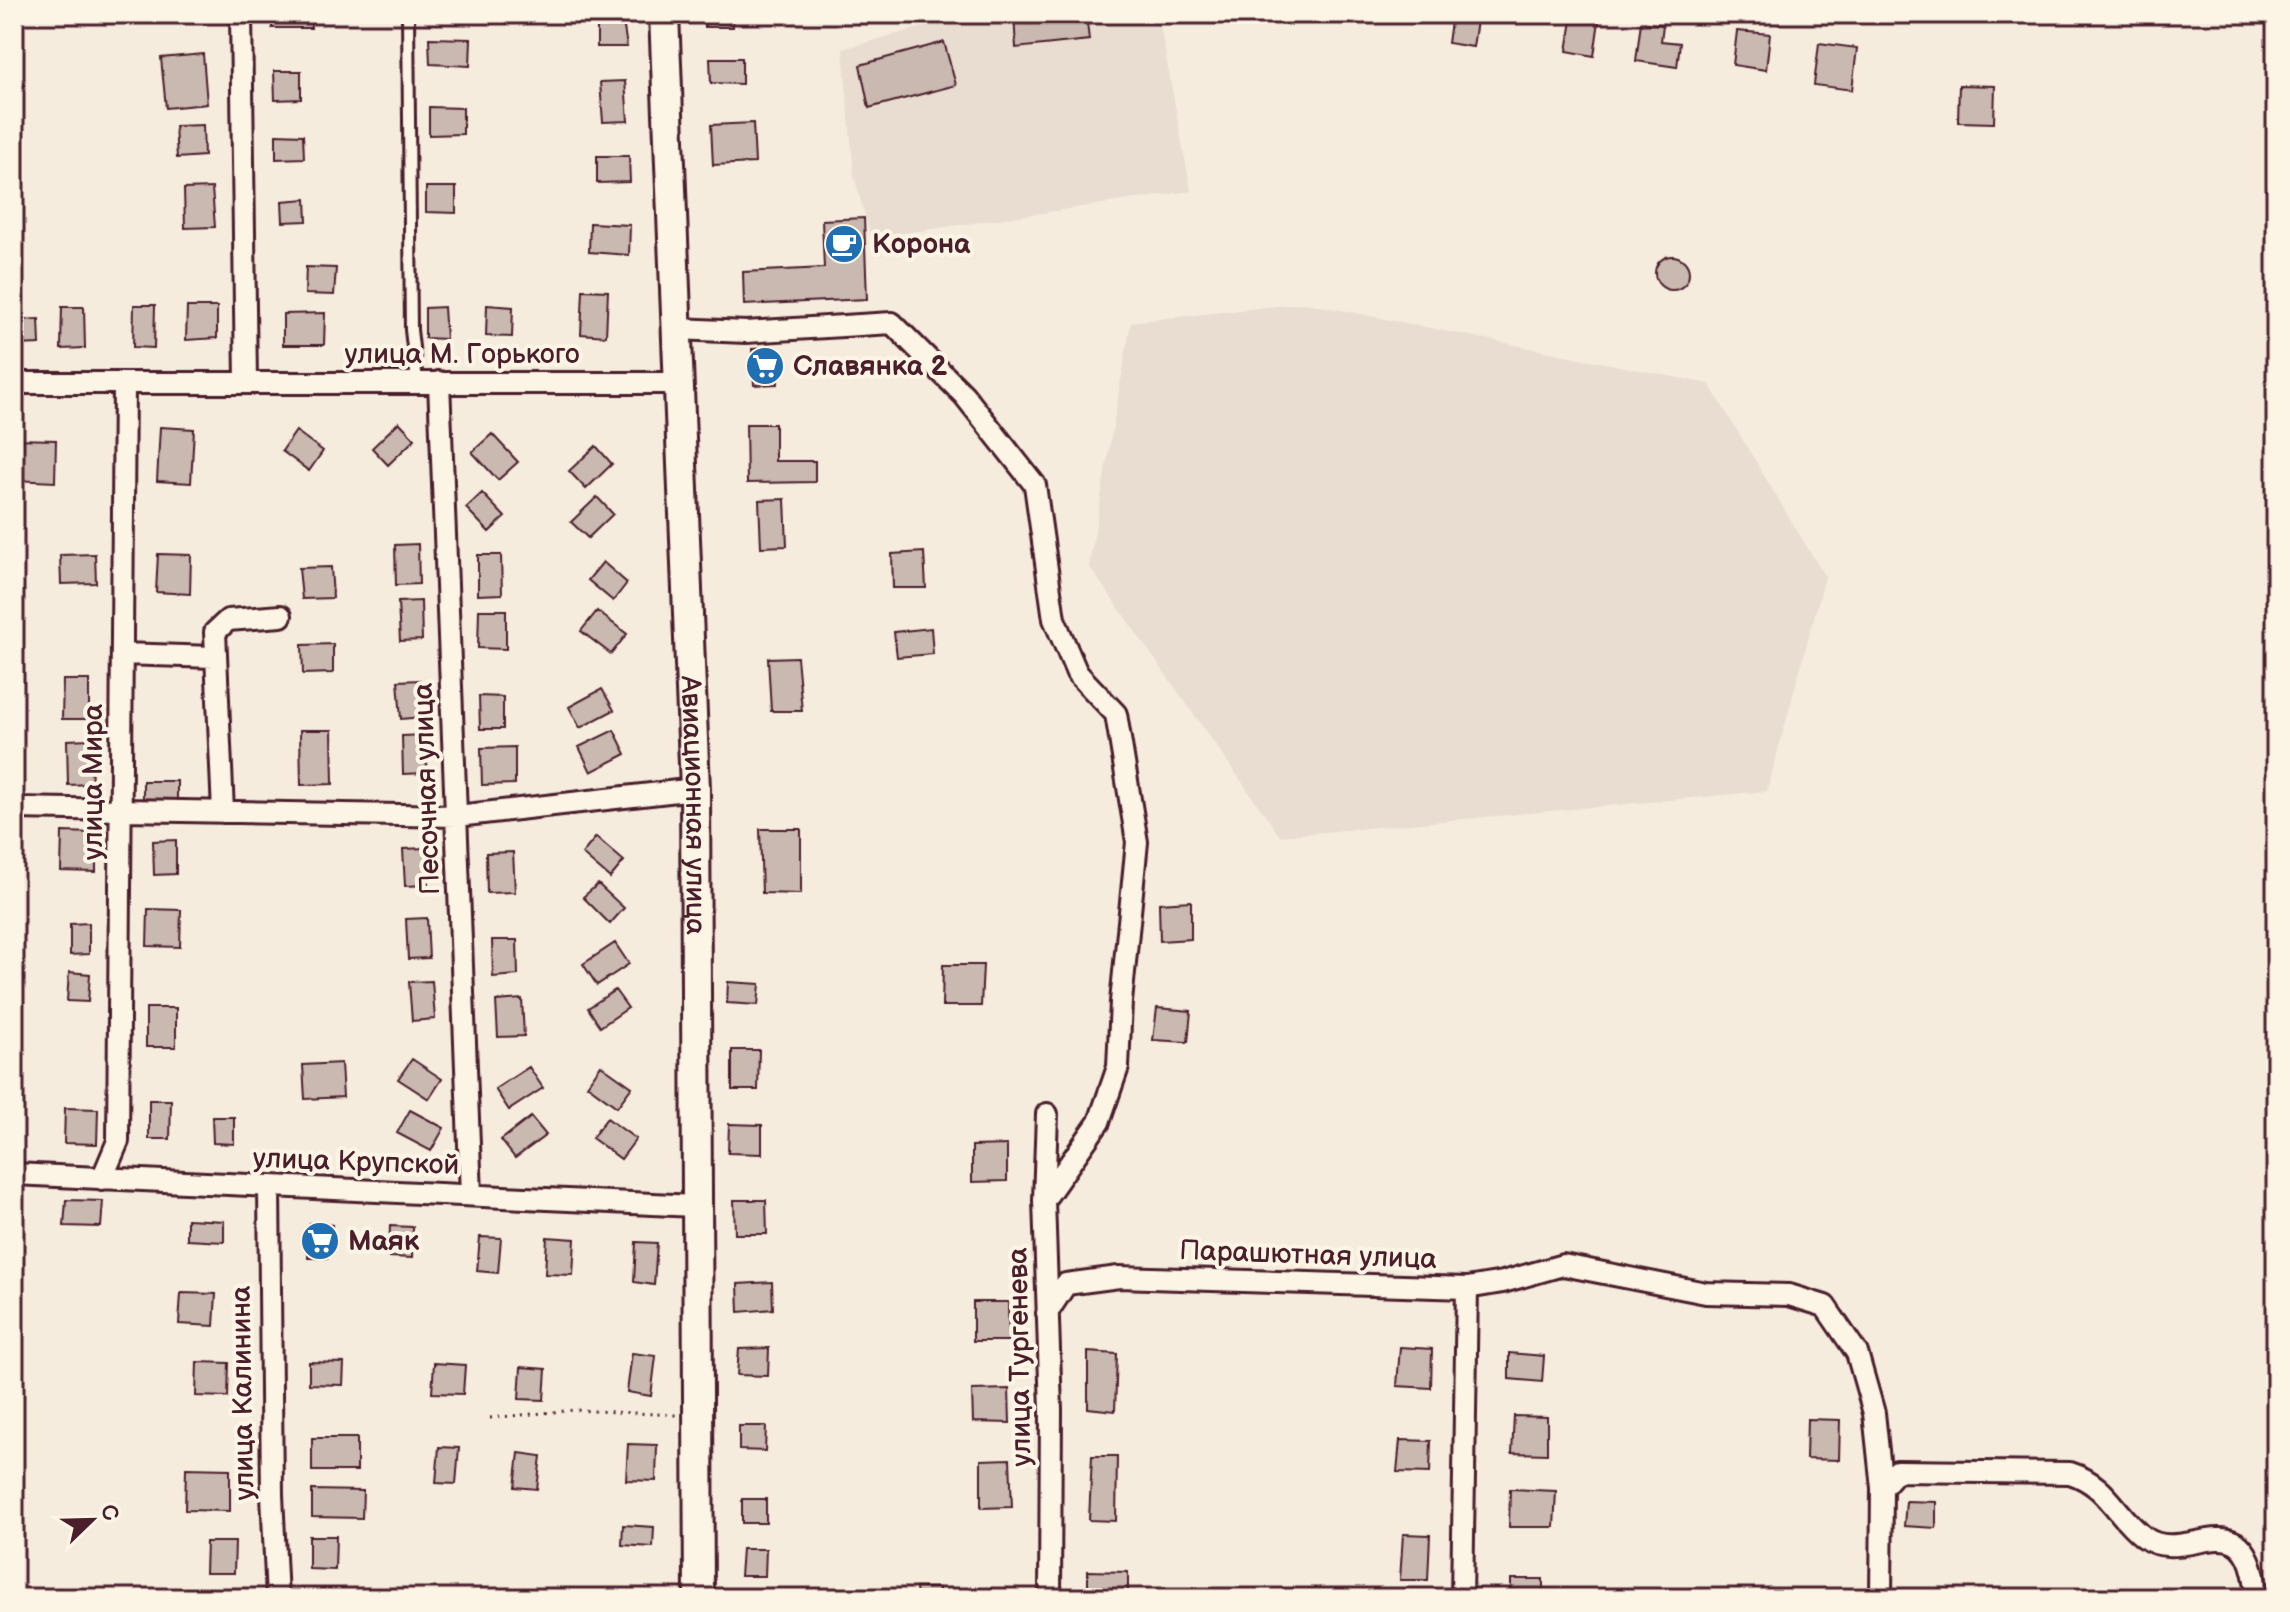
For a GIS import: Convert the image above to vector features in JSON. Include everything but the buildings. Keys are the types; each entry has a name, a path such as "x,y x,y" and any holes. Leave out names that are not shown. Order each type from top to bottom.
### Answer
{"main road":[{"name":"Авиационная улица","path":"664,14 695,789 699,1598"}],"street":[{"path":"241,14 246,381"},
{"path":"677,329 746,332 892,323 964,395 1035,485 1054,619 1077,673 1116,714 1137,842 1121,1002 1118,1067 1099,1122 1044,1200"},
{"name":"Песочная улица","path":"439,382 471,1195"},
{"name":"улица М. Горького","path":"14,383 678,383"},
{"name":"улица Мира","path":"102,1179 118,1141 124,383"},
{"path":"223,812 215,632 228,620 281,616"},
{"path":"122,654 214,657"},
{"path":"14,808 457,816 695,789"},
{"name":"улица Тургенева","path":"1047,1114 1044,1200 1051,1410 1050,1598"},
{"name":"улица Крупской","path":"14,1174 695,1206"},
{"name":"улица Калинина","path":"269,1186 272,1481 277,1598"},
{"path":"1467,1288 1503,1282 1563,1265 1706,1293 1789,1295 1825,1306 1857,1353 1874,1413 1882,1488 1881,1598"},
{"name":"Парашютная улица","path":"1047,1313 1066,1284 1119,1277 1467,1288 1462,1598"},
{"path":"1882,1488 1897,1471 2070,1473 2092,1480 2146,1539 2167,1544 2211,1538 2240,1545 2255,1565 2257,1598"}],"lane":[{"path":"408,14 411,330 417,381"}],"path":[{"path":"490,1418 574,1410 700,1417"}],"shaded area":[{"path":"970,14 1158,14 1191,191 871,238 854,176 843,49"},
{"path":"1305,303 1709,384 1825,577 1767,791 1280,836 1089,566 1131,322"}],"place":[{"name":"Корона","path":"844,244"},
{"name":"Славянка 2","path":"765,366"},
{"name":"Маяк","path":"320,1241"}]}
